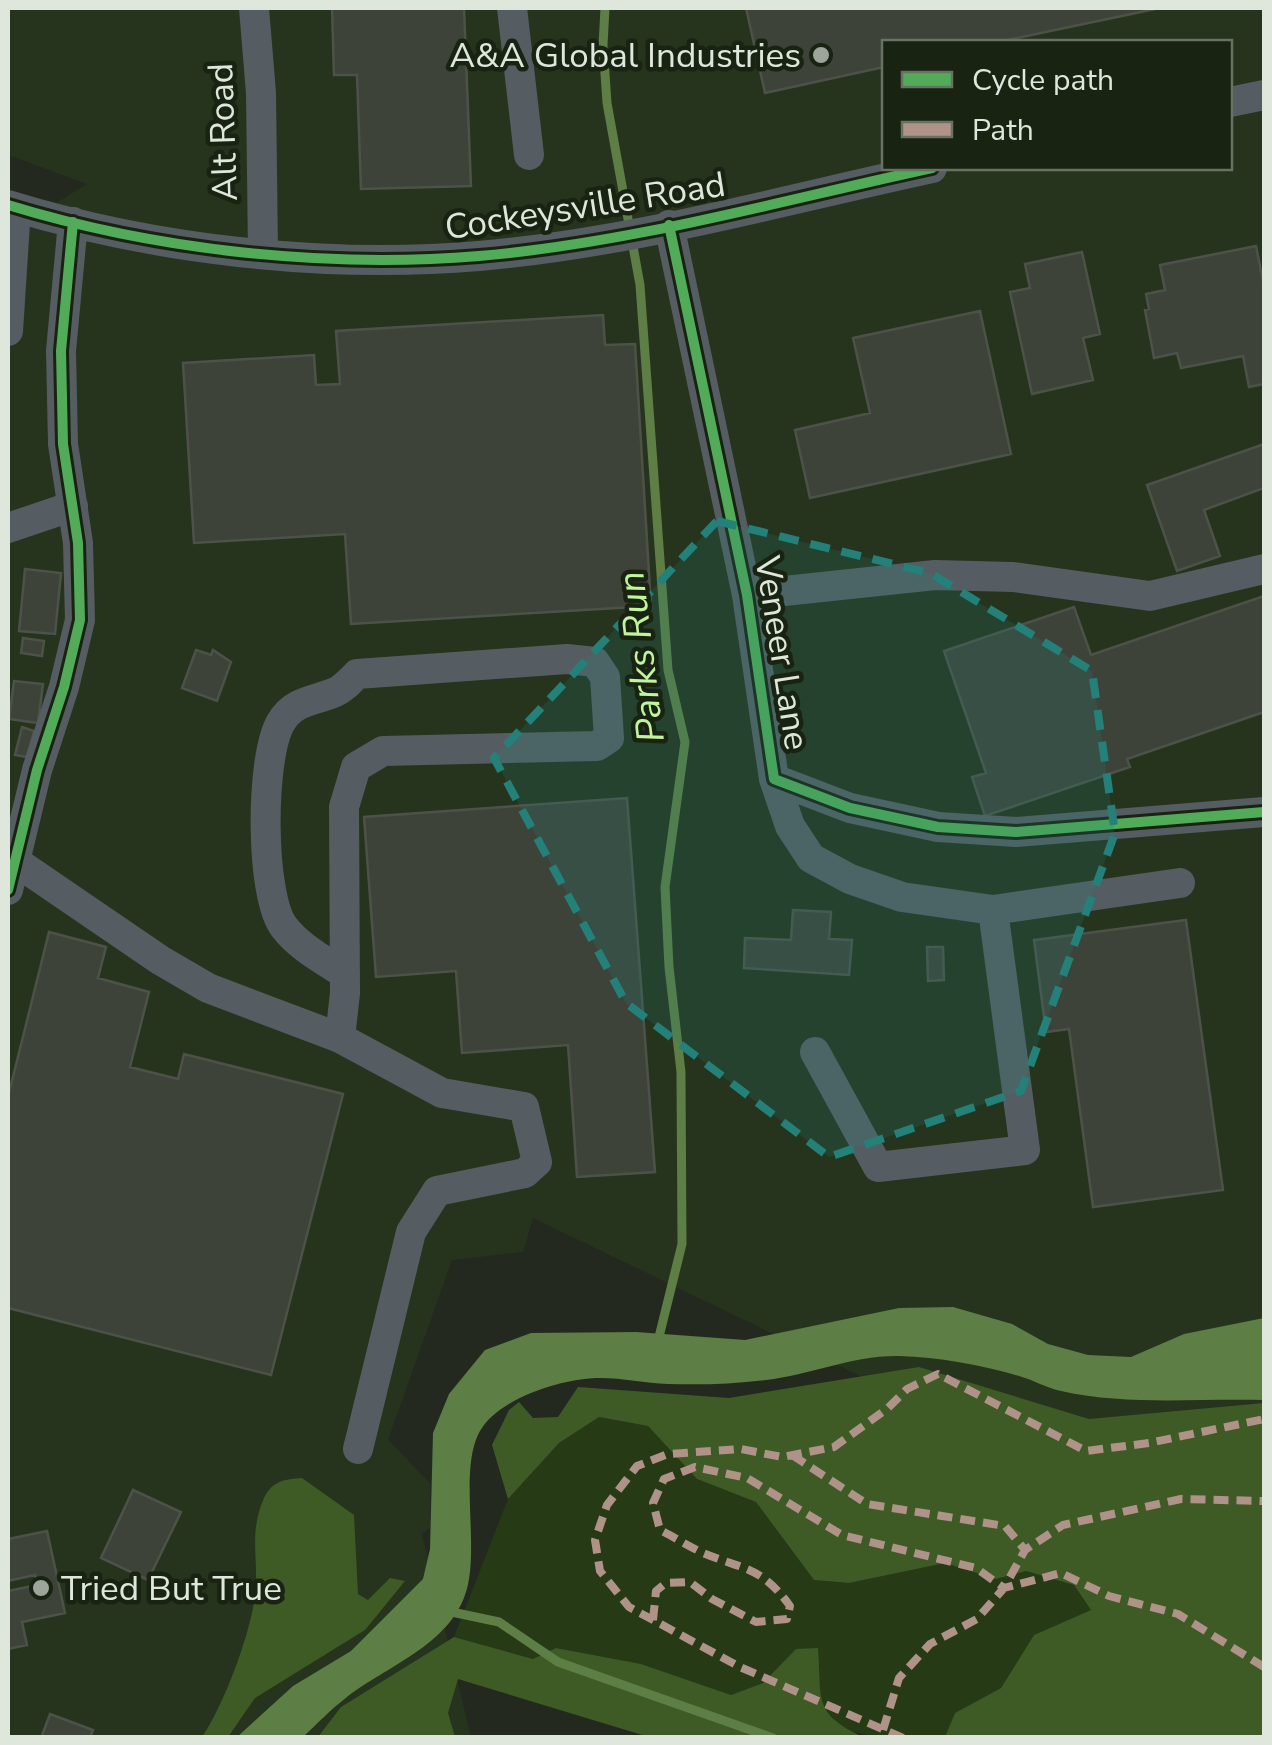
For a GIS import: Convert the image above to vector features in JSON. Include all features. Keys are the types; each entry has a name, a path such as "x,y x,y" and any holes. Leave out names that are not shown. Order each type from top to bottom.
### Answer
{"street":[{"name":"Alt Road","path":"254,8 261,93 264,253"},
{"path":"512,8 529,155"},
{"path":"1232,102 1264,95"},
{"name":"Cockeysville Road","path":"12,206 74,222 264,253 352,260 439,258 525,251 642,230 923,170"},
{"path":"8,331 12,206"},
{"path":"74,222 62,351 64,444 80,564 80,620 11,876 208,988 340,1038 442,1093 524,1107 537,1162 525,1173 437,1190 411,1232 358,1450"},
{"name":"Veneer Lane","path":"642,230 747,595 774,779 850,808 938,827 1016,832 1264,812"},
{"path":"8,528 73,506"},
{"path":"747,595 934,575 1048,580 1150,596 1264,569"},
{"path":"340,1038 345,974 344,808 356,767 383,751 597,746 609,738 605,677 595,662 568,659 357,674 337,692 304,700 281,722 268,766 263,809 275,909 283,926 305,948 345,974"},
{"path":"774,779 790,826 812,858 850,879 902,896 993,910 1180,884"},
{"path":"815,1052 878,1167 1025,1150 993,910"}],"highlighted area":[{"path":"717,521 930,573 1092,671 1115,833 1021,1091 829,1157 626,1003 494,758"}],"shaded area":[{"path":"8,8 1264,8 1264,1571 533,1218 523,1252 452,1260 388,1440 430,1483 430,1528 422,1534 471,1737 8,1738 8,229 87,184 8,155"},
{"path":"953,1307 1012,1324 1048,1344 1088,1355 1131,1357 1184,1334 1264,1318 1264,1400 1086,1396 975,1365 899,1356 754,1381 680,1384 600,1378 570,1381 537,1391 506,1405 484,1425 476,1441 470,1483 470,1576 465,1595 445,1628 414,1654 347,1697 303,1737 237,1737 293,1686 351,1651 423,1579 430,1549 433,1433 449,1394 485,1350 531,1333 636,1332 745,1340 899,1308"},
{"path":"919,1367 1089,1419 1264,1403 1264,1737 945,1737 955,1713 1001,1688 1034,1635 1091,1610 1074,1585 1026,1571 996,1579 945,1563 849,1583 814,1580 756,1502 697,1479 648,1426 599,1417 559,1443 508,1499 492,1445 509,1410 519,1402 533,1418 558,1417 578,1387 729,1398"},
{"path":"599,1417 648,1426 697,1479 756,1502 814,1580 849,1583 945,1563 996,1579 1026,1571 1074,1585 1091,1610 1034,1635 1001,1688 955,1713 945,1738 875,1736 841,1727 829,1718 822,1705 818,1649 796,1650 763,1683 731,1695 641,1664 556,1648 534,1659 454,1637 508,1499 559,1443"},
{"path":"302,1478 354,1515 358,1594 368,1600 390,1578 405,1581 365,1630 255,1698 228,1737 202,1737 229,1685 251,1619 256,1531 264,1498 280,1482"},
{"path":"454,1637 533,1659 556,1648 641,1664 731,1695 763,1683 796,1649 818,1648 821,1693 827,1712 863,1737 649,1737 458,1679 448,1713 455,1737 318,1737 341,1707"}],"building":[{"path":"332,8 464,8 471,186 361,189 357,75 334,75"},
{"name":"A&A Global Industries","path":"746,8 1160,8 1008,40 882,40 882,67 765,93"},
{"path":"1256,246 1264,286 1264,384 1249,387 1243,356 1181,368 1177,353 1154,358 1146,294 1165,290 1160,265"},
{"path":"1082,252 1100,334 1083,338 1093,380 1032,394 1010,292 1030,288 1025,264"},
{"path":"980,311 1011,454 810,498 795,430 870,413 853,338"},
{"path":"603,315 605,345 635,344 651,606 351,624 345,534 194,543 183,363 314,355 316,385 340,384 336,331"},
{"path":"1264,444 1264,488 1204,510 1220,556 1177,571 1147,485"},
{"path":"25,569 61,573 55,634 19,631"},
{"path":"1264,596 1264,712 1127,759 1130,767 985,816 972,777 986,773 944,651 1074,607 1091,655"},
{"path":"23,638 44,641 42,656 21,653"},
{"path":"196,650 211,655 213,650 231,662 217,701 182,688"},
{"path":"14,681 43,684 38,723 9,719"},
{"path":"22,727 34,731 27,757 15,755"},
{"path":"627,798 655,1172 577,1177 568,1045 462,1053 456,971 376,977 364,817"},
{"path":"793,910 831,912 829,939 852,940 849,975 744,968 745,938 791,940"},
{"path":"1186,920 1223,1190 1093,1207 1069,1029 1046,1032 1034,940"},
{"path":"49,932 106,947 98,978 149,992 130,1067 178,1079 184,1054 343,1094 271,1375 8,1308 8,1097"},
{"path":"927,947 943,947 944,980 928,981"},
{"path":"133,1490 181,1512 148,1580 101,1558"},
{"name":"Tried But True","path":"47,1531 65,1613 22,1622 27,1645 8,1649 8,1591 37,1585 35,1575 8,1581 8,1539"},
{"path":"50,1714 93,1730 90,1738 41,1738"}],"waterway":[{"name":"Parks Run","path":"605,8 607,103 640,285 668,670 685,742 665,887 681,1072 682,1244 657,1345"},
{"path":"447,1611 499,1622 558,1662 773,1738"}],"marked path":[{"path":"903,1738 740,1667 629,1607 600,1571 595,1540 607,1505 637,1466 668,1454 741,1449 782,1457 834,1447 888,1408 907,1389 938,1374 1086,1451 1149,1443 1264,1419"},
{"path":"792,1455 867,1504 1005,1526 1025,1550"},
{"path":"653,1620 656,1591 666,1583 690,1582 712,1599 756,1622 787,1619 790,1606 761,1576 703,1553 660,1530 653,1503 664,1479 695,1467 747,1478 842,1535 976,1568 1004,1588 1061,1573 1109,1596 1178,1614 1264,1667"},
{"path":"883,1730 899,1678 930,1644 977,1619 1004,1588 1025,1550 1063,1525 1181,1499 1264,1501"}],"cycle path":[{"path":"8,205 122,234 241,252 362,260 421,259 479,256 593,241 923,170"},
{"path":"8,890 80,620 78,543 63,444 61,351 73,222"},
{"path":"669,225 747,595 774,779 850,808 938,827 1016,832 1264,812"}],"place":[{"name":"A&A Global Industries","path":"821,55"},
{"name":"Tried But True","path":"41,1588"}]}
